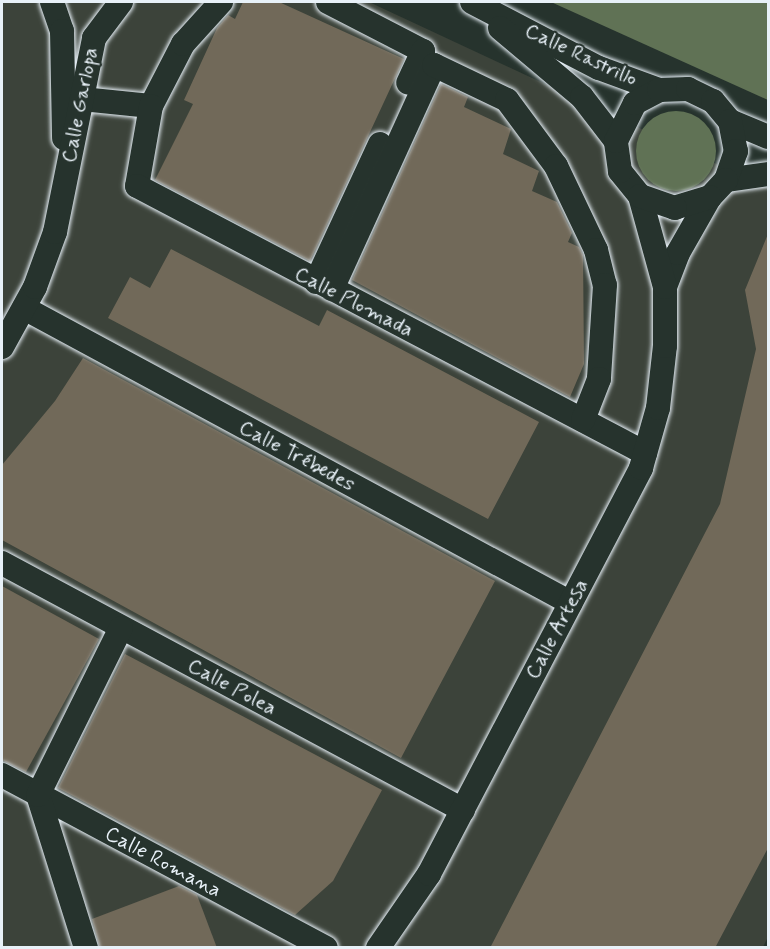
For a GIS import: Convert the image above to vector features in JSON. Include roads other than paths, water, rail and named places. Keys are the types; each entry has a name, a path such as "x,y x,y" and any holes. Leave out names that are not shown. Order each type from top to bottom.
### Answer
{"street":[{"name":"Calle Garlopa","path":"52,2 62,31 64,182"},
{"name":"Calle Garlopa","path":"2,347 24,308 55,232 94,38 122,2"},
{"path":"82,99 151,106 183,44 221,2"},
{"path":"324,286 423,51 328,2"},
{"name":"Calle Rastrillo","path":"465,2 582,97 616,141"},
{"name":"Calle Rastrillo","path":"472,2 599,68 659,90"},
{"path":"324,286 434,65 507,100 556,166 596,250 605,285 599,379 583,420"},
{"path":"718,189 736,151 730,121 714,101 688,89 659,90 635,103 616,141 620,171 640,196 675,208 718,189 768,174"},
{"name":"Calle Plomada","path":"151,106 137,186 645,453"},
{"path":"730,121 768,137"},
{"name":"Calle Artesa","path":"665,287 678,253 718,189"},
{"name":"Calle Artesa","path":"378,948 429,874 571,603 645,453 658,408 666,346 665,287 640,196"},
{"name":"Calle Trébedes","path":"24,308 571,603"},
{"name":"Calle Polea","path":"2,563 463,810"},
{"path":"86,948 38,795 121,628"},
{"name":"Calle Romana","path":"2,775 326,948"}]}
